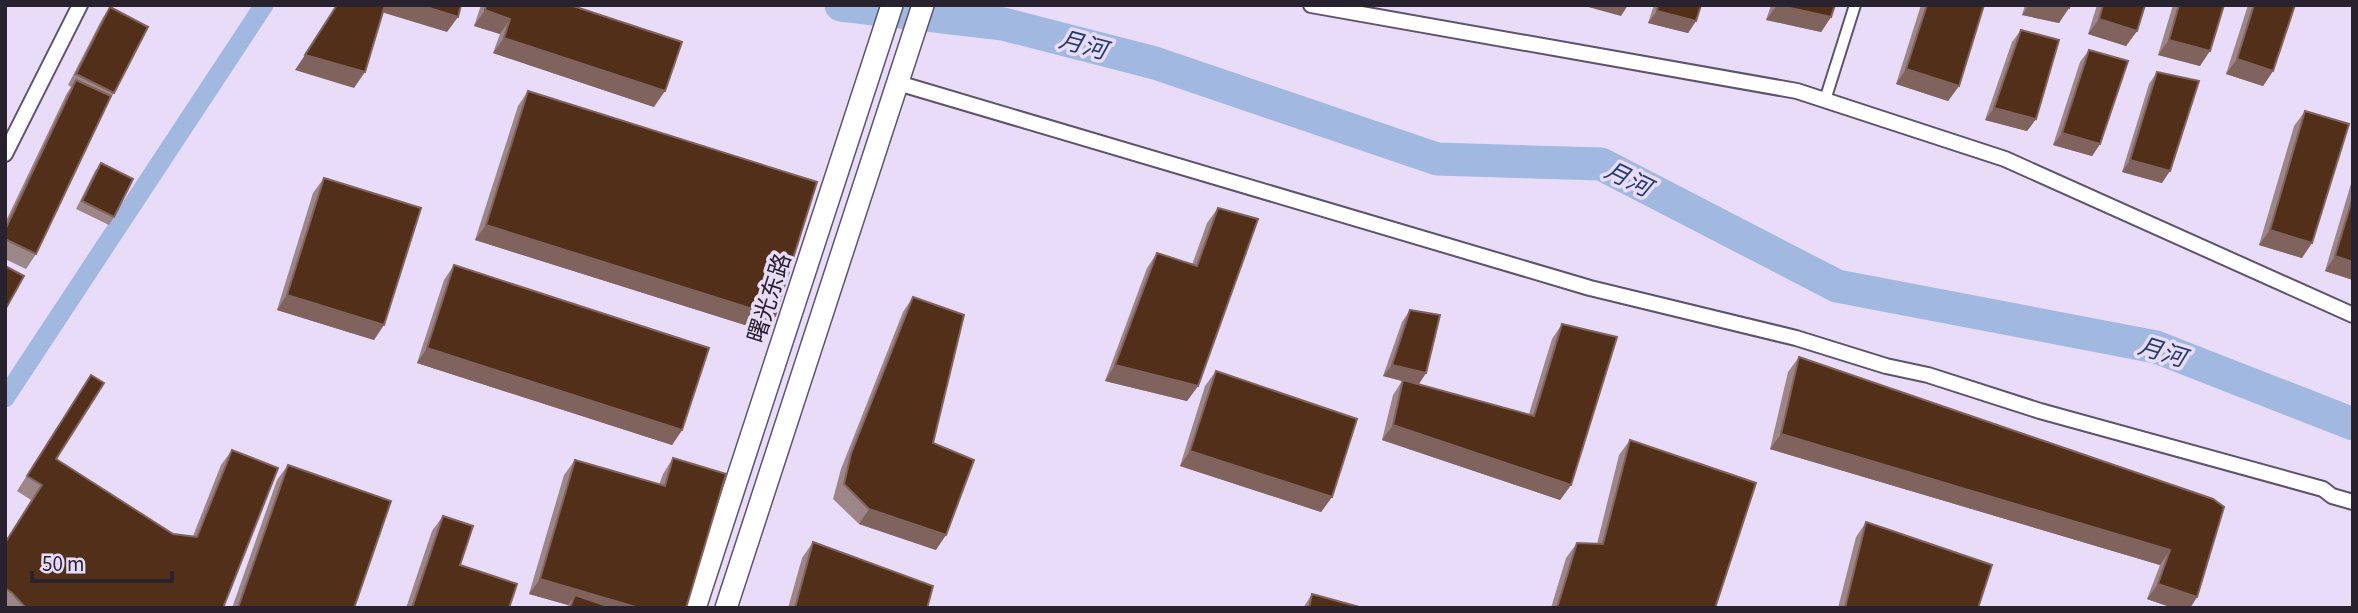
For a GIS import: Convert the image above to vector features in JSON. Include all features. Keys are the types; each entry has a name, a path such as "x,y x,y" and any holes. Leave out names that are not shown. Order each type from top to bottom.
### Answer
{"main road":[{"name":"曙光东路","path":"695,608 892,5"},
{"path":"726,608 923,5"}],"street":[{"path":"5,154 80,5"},
{"path":"1311,5 1797,91 2006,159 2353,315"},
{"path":"1825,100 1855,5"},
{"path":"898,83 1590,288 1796,338 1909,372 1928,374 2040,411 2323,489 2332,496 2353,502"}],"building":[{"path":"337,5 385,5 365,72 305,55"},
{"path":"420,5 461,5 458,17"},
{"path":"486,5 570,5 682,42 665,91 504,38 510,19 485,10"},
{"path":"1658,5 1701,5 1696,21 1657,11"},
{"path":"1777,5 1835,5 1831,17"},
{"path":"1927,5 1984,5 1959,86 1906,69"},
{"path":"2103,5 2145,5 2137,31 2099,19"},
{"path":"2179,5 2224,5 2210,51 2169,40"},
{"path":"2254,5 2295,5 2273,71 2237,59"},
{"path":"110,7 148,27 114,93 76,74"},
{"path":"2021,30 2059,40 2036,119 1994,108"},
{"path":"2089,50 2128,61 2100,144 2062,133"},
{"path":"2157,72 2199,81 2170,171 2130,160"},
{"path":"76,80 111,96 36,254 5,239 5,230"},
{"path":"528,91 817,182 775,316 486,225"},
{"path":"2305,111 2349,124 2312,243 2270,230"},
{"path":"101,163 133,179 114,217 82,201"},
{"path":"324,178 421,208 384,325 287,295"},
{"path":"2353,197 2353,262 2335,256"},
{"path":"1218,208 1258,219 1198,386 1115,365 1157,253 1197,266"},
{"path":"454,265 709,348 682,430 427,348"},
{"path":"5,266 24,276 5,310"},
{"path":"913,297 964,315 933,443 974,460 946,535 869,509 844,484 851,454"},
{"path":"1410,310 1440,315 1426,373 1392,365"},
{"path":"1562,324 1617,337 1571,485 1393,425 1403,380 1534,416"},
{"path":"1799,357 2213,499 2224,507 2197,597 2158,584 2170,550 1781,434"},
{"path":"1216,371 1357,419 1332,497 1190,451"},
{"path":"91,375 104,383 56,459 173,534 197,537 232,450 278,468 223,608 26,608 5,588 5,543 42,485 27,476"},
{"path":"1630,440 1756,483 1715,608 1557,608 1577,543 1603,544"},
{"path":"673,458 726,474 686,608 639,608 540,579 575,460 665,486"},
{"path":"288,465 391,501 354,608 238,608"},
{"path":"443,516 473,526 460,565 517,584 509,608 412,608"},
{"path":"1866,522 1992,565 1978,608 1845,608"},
{"path":"813,542 933,586 927,608 795,608"},
{"path":"1312,594 1363,608 1309,608"},
{"path":"575,595 613,608 570,608"}],"waterway":[{"path":"5,398 264,5"},
{"name":"月河","path":"841,5 1003,24 1155,63 1437,159 1601,164 1837,286 2156,347 2353,424"}]}
